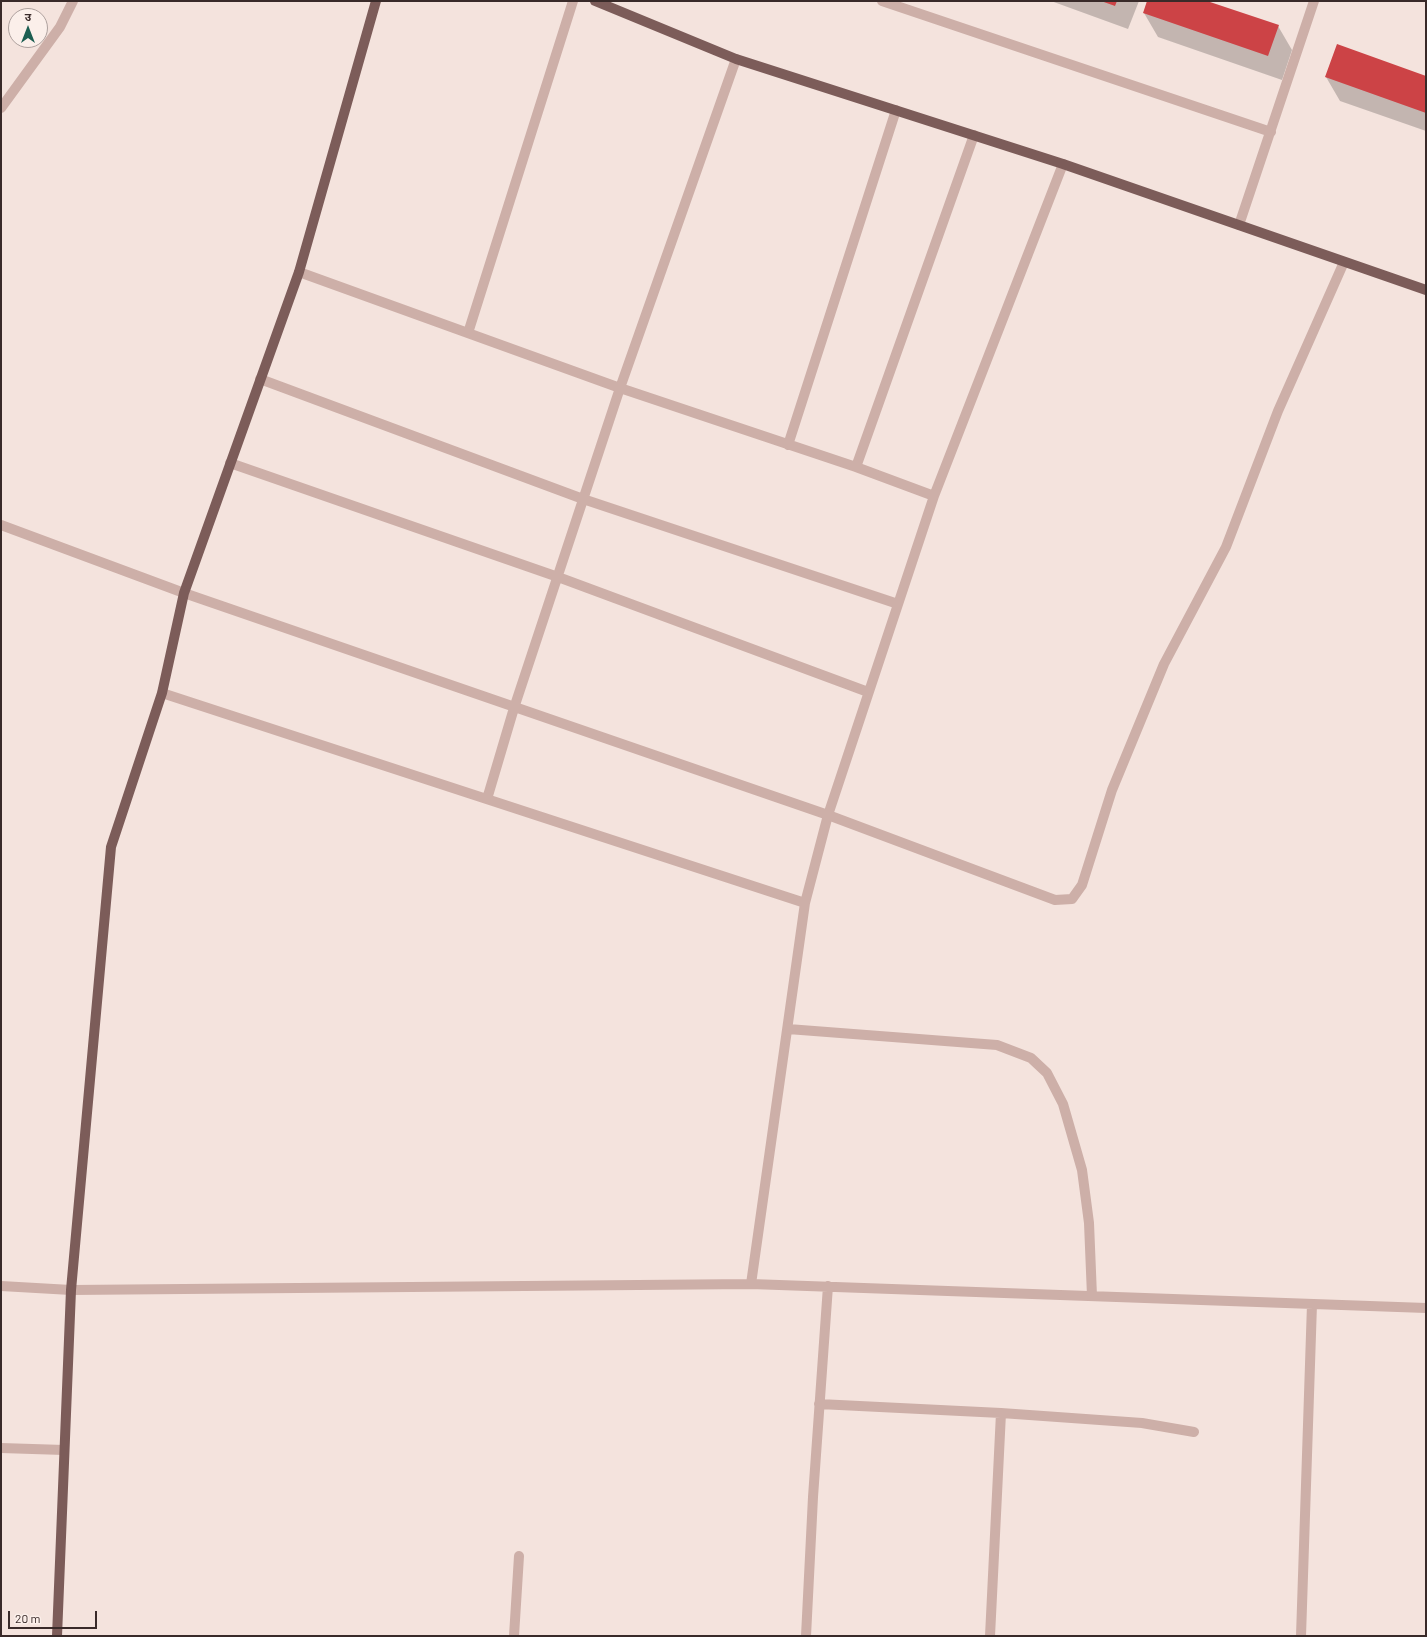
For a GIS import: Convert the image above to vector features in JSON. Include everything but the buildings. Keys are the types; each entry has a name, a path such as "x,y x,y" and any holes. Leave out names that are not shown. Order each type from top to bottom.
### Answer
{"main road":[{"path":"57,1636 71,1290 112,847 162,693 184,593 299,272 376,1"},
{"path":"594,1 736,59 1063,164 1426,290"}],"street":[{"path":"1,108 60,27 73,1"},
{"path":"468,333 573,1"},
{"path":"882,1 1271,132"},
{"path":"1239,225 1314,1"},
{"path":"487,799 514,708 620,388 736,59"},
{"path":"788,445 896,110"},
{"path":"856,467 974,135"},
{"path":"751,1284 805,903 828,815 934,496 1063,164"},
{"path":"1,525 184,593 828,815 1055,900 1072,899 1082,885 1112,790 1164,664 1226,547 1278,411 1344,262"},
{"path":"299,272 620,388 856,467 934,496"},
{"path":"260,379 584,499 898,604"},
{"path":"230,464 558,577 868,692"},
{"path":"162,693 805,903"},
{"path":"788,1029 997,1045 1031,1058 1047,1073 1063,1104 1082,1170 1089,1223 1092,1296"},
{"path":"1,1286 71,1290 751,1284 1426,1308"},
{"path":"806,1636 813,1497 828,1286"},
{"path":"1301,1636 1312,1304"},
{"path":"819,1404 1001,1413 1142,1423 1194,1432"},
{"path":"990,1636 1001,1413"},
{"path":"1,1448 64,1450"},
{"path":"514,1636 519,1556"}]}
